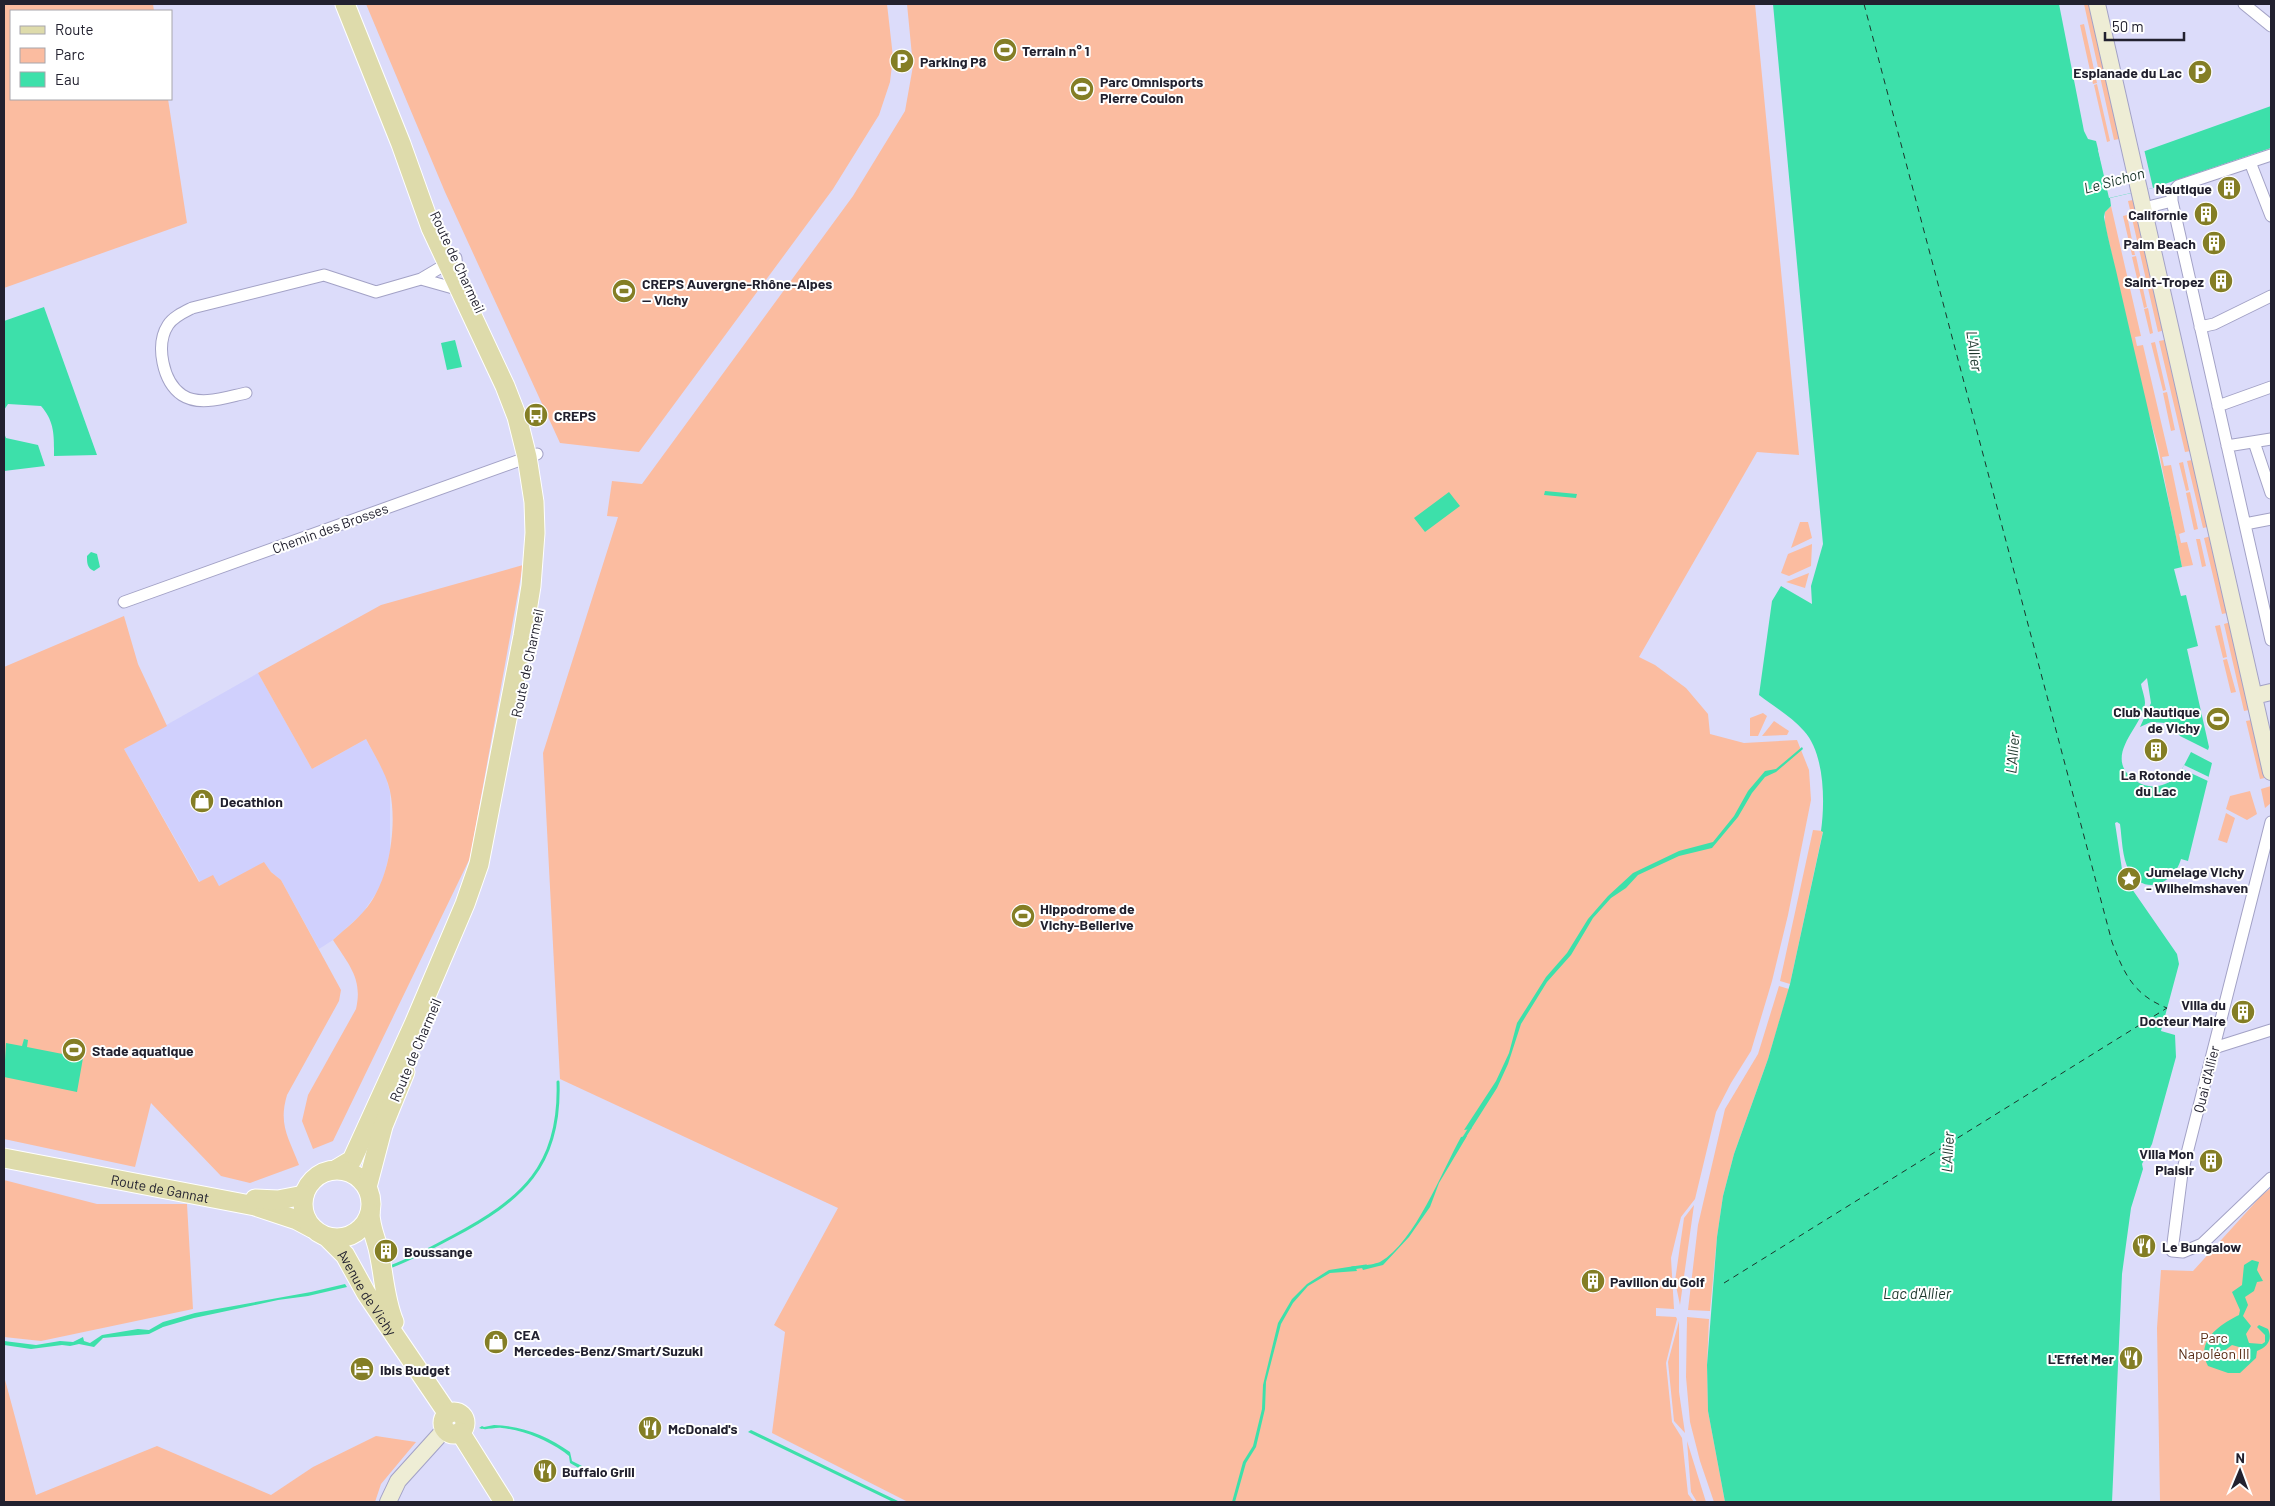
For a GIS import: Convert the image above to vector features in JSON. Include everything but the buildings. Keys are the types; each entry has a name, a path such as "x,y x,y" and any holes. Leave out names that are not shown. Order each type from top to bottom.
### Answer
{"main road":[{"name":"Route de Charmeil","path":"337,1170 352,1160 414,1024 465,904 479,864 488,828 531,586 535,533 532,455 534,437 512,376 481,310 431,228 401,144 345,4"},
{"path":"2097,4 2147,198 2271,732"},
{"path":"2105,4 2132,139"},
{"name":"Route de Charmeil","path":"367,1187 383,1126 474,912 490,867 504,798 523,672 542,586 546,523 532,455 455,269"},
{"path":"2263,694 2271,772"},
{"name":"Route de Gannat","path":"4,1148 258,1199 278,1200 304,1195"},
{"name":"Route de Gannat","path":"4,1158 255,1206 297,1220 320,1232"},
{"path":"337,1170 354,1174 367,1187 371,1204 370,1213 361,1228 354,1234 336,1238 320,1232 303,1212 304,1195 307,1186 320,1174 337,1170"},
{"name":"Avenue de Vichy","path":"370,1213 370,1228 378,1248 389,1310 405,1349"},
{"name":"Avenue de Vichy","path":"320,1232 345,1255 366,1293 405,1349 451,1425 504,1502"},
{"path":"388,1502 398,1481 451,1425"}],"street":[{"path":"2244,4 2271,26"},
{"path":"2271,155 2178,186 2172,193 2227,446 2268,610 2271,640"},
{"path":"2250,162 2271,216"},
{"path":"2147,198 2172,200"},
{"path":"246,392 212,400 195,399 183,395 169,381 163,366 162,353 168,325 192,308 324,275 376,292 455,269 454,288 421,279"},
{"path":"2200,327 2214,324 2271,296"},
{"path":"2218,406 2271,387"},
{"path":"2227,446 2271,439"},
{"path":"2254,442 2271,492"},
{"name":"Chemin des Brosses","path":"124,602 532,455"},
{"path":"2245,524 2271,518"},
{"name":"Quai d'Allier","path":"2271,822 2182,1173 2172,1251 2183,1252 2202,1244 2271,1178"},
{"path":"2214,1048 2271,1030"}],"shaded area":[{"path":"258,673 312,769 366,739 385,774 390,792 390,852 381,886 362,914 333,940 319,949 281,880 264,863 219,886 200,882 124,749"}],"green space":[{"path":"4,4 153,4 154,10 10,10 10,100 168,100 187,223 4,288"},
{"name":"CREPS Auvergne-Rhône-Alpes — Vichy","path":"366,4 887,4 893,57 890,82 879,115 833,189 639,452 560,443 445,192"},
{"name":"Hippodrome de Vichy-Bellerive","path":"907,4 1755,4 1799,455 1757,452 1639,657 1655,665 1686,688 1708,714 1710,734 1744,743 1797,740 1809,770 1811,800 1788,915 1772,981 1751,1051 1716,1112 1695,1199 1681,1217 1671,1258 1674,1309 1656,1308 1656,1316 1676,1317 1677,1319 1666,1363 1672,1422 1682,1438 1688,1494 1694,1502 908,1502 772,1433 785,1332 774,1325 838,1208 560,1079 543,753 618,517 607,516 612,481 642,484 853,196 905,111 913,66"},
{"path":"2084,4 2094,4 2124,138 2114,140"},
{"path":"2084,24 2097,83 2093,84 2080,25"},
{"path":"2097,84 2110,141 2107,142 2094,85"},
{"path":"2138,199 2168,329 2158,332 2128,201"},
{"path":"2111,206 2141,336 2135,337 2137,346 2143,345 2169,456 2162,457 2164,466 2171,465 2185,532 2179,534 2181,543 2187,542 2193,565 2182,567 2158,447 2146,405 2105,225 2105,212"},
{"path":"2127,215 2135,255 2132,255 2123,216"},
{"path":"2136,256 2147,307 2144,308 2132,257"},
{"path":"2148,308 2153,333 2150,334 2144,309"},
{"path":"2170,339 2196,450 2185,452 2159,341"},
{"path":"2155,342 2166,390 2163,391 2151,343"},
{"path":"2167,392 2175,430 2171,431 2163,393"},
{"path":"2197,459 2212,526 2203,528 2187,461"},
{"path":"2183,462 2189,490 2186,491 2179,463"},
{"path":"2190,492 2198,529 2194,530 2186,493"},
{"path":"1800,522 1808,522 1812,538 1791,548"},
{"path":"2215,535 2232,612 2222,614 2204,538"},
{"path":"2196,539 2200,539 2206,566 2202,567"},
{"path":"1812,544 1811,566 1789,576 1781,573 1788,554"},
{"path":"523,565 470,858 333,1141 313,1149 302,1121 308,1095 356,1009 358,998 358,989 353,973 333,940 363,913 378,891 390,849 393,819 392,804 386,778 366,739 312,769 258,673 381,605"},
{"path":"1809,573 1805,588 1786,582"},
{"path":"124,616 138,664 167,726 124,749 199,882 213,875 219,886 264,862 271,872 281,880 341,990 339,1001 287,1095 284,1123 288,1139 299,1165 250,1183 221,1176 151,1103 135,1167 4,1139 4,667"},
{"path":"2234,621 2254,709 2244,711 2224,624"},
{"path":"2220,625 2227,657 2223,658 2215,626"},
{"path":"2227,659 2236,692 2231,693 2223,660"},
{"path":"1763,713 1767,716 1758,736 1750,736 1750,718"},
{"path":"2256,719 2269,777 2260,779 2246,721"},
{"path":"1774,721 1789,731 1787,735 1762,736"},
{"path":"2271,786 2271,803 2265,808 2261,789"},
{"path":"2250,791 2257,814 2247,820 2226,809 2230,796"},
{"path":"2226,813 2235,818 2227,843 2218,840"},
{"path":"1813,830 1823,831 1790,984 1780,981"},
{"path":"1779,986 1789,989 1768,1059 1734,1154 1723,1196 1710,1311 1688,1310 1698,1225 1725,1109 1758,1054"},
{"path":"4,1180 97,1204 187,1204 193,1309 41,1341 4,1337"},
{"name":"Parc Napoléon III","path":"2271,1188 2271,1502 2160,1502 2157,1328 2161,1270 2193,1271 2262,1195"},
{"path":"1694,1205 1680,1305 1675,1281 1684,1218"},
{"path":"1687,1317 1709,1319 1708,1411 1725,1502 1714,1502 1700,1461 1690,1422 1686,1377"},
{"path":"1679,1321 1679,1392 1685,1433 1674,1421 1668,1362"},
{"path":"4,1376 36,1495 157,1446 271,1495 313,1467 376,1436 416,1442 381,1484 375,1502 4,1502"},
{"path":"1687,1441 1706,1502 1697,1502 1691,1492"}],"water":[{"name":"Lac d'Allier","path":"1773,4 2059,4 2084,131 2088,139 2096,141 2101,161 2145,151 2271,106 2271,148 2153,188 2110,198 2111,206 2105,212 2104,217 2182,567 2174,569 2181,596 2186,595 2198,646 2187,649 2209,747 2208,750 2180,736 2174,728 2166,723 2151,722 2140,727 2151,703 2147,678 2141,684 2145,698 2143,712 2126,742 2122,752 2122,762 2126,772 2136,781 2146,786 2165,784 2174,779 2181,771 2191,752 2212,763 2188,861 2181,859 2172,875 2165,881 2150,885 2142,883 2135,878 2125,860 2120,824 2115,823 2123,876 2177,954 2179,964 2161,1031 2175,1035 2176,1057 2152,1144 2142,1164 2143,1169 2131,1208 2122,1274 2112,1502 1725,1502 1708,1411 1707,1365 1717,1237 1723,1196 1734,1154 1768,1059 1790,984 1823,832 1821,831 1823,807 1822,779 1820,765 1811,741 1794,721 1759,695 1772,601 1781,586 1812,604 1811,586 1823,544"},
{"path":"44,307 97,455 54,456 54,436 51,424 41,406 8,404 4,410 4,321"},
{"path":"455,340 462,367 447,370 441,343"},
{"path":"4,433 6,438 38,445 45,466 4,471"},
{"path":"1545,491 1577,494 1576,498 1544,495"},
{"path":"1449,492 1460,506 1425,532 1414,518"},
{"path":"91,552 97,554 100,567 94,571 87,563 87,556"},
{"path":"1802,747 1803,749 1776,772 1765,777 1752,793 1738,817 1712,848 1679,856 1638,875 1626,888 1611,898 1593,918 1571,955 1547,982 1521,1024 1508,1064 1497,1088 1471,1129 1464,1130 1496,1081 1509,1053 1517,1023 1546,977 1567,953 1588,919 1608,896 1633,873 1679,851 1713,842 1734,816 1748,791 1765,771 1776,769"},
{"path":"24,1039 28,1040 27,1047 83,1058 77,1092 4,1077 6,1043 22,1046"},
{"path":"1467,1136 1439,1183 1430,1207 1409,1237 1383,1265 1363,1270 1361,1266 1380,1262 1405,1239 1426,1205 1461,1137"},
{"path":"2252,1260 2259,1262 2257,1270 2263,1281 2257,1282 2254,1291 2245,1297 2248,1305 2243,1316 2251,1326 2246,1334 2249,1343 2262,1344 2265,1342 2265,1335 2257,1327 2259,1325 2268,1329 2270,1337 2268,1343 2257,1351 2256,1358 2240,1373 2228,1373 2208,1366 2205,1349 2211,1335 2217,1329 2239,1315 2240,1310 2232,1292 2242,1285 2244,1265","holes":["2232,1345 2239,1347 2242,1353 2239,1359 2230,1361 2224,1358 2224,1351"]},
{"path":"1355,1266 1357,1271 1330,1273 1308,1286 1293,1303 1281,1324 1266,1382 1265,1409 1256,1447 1246,1463 1235,1502 1232,1502 1243,1462 1253,1446 1262,1409 1263,1385 1278,1323 1292,1299 1307,1284 1329,1270"},
{"path":"345,1284 347,1287 194,1318 163,1327 149,1334 103,1338 94,1347 79,1344 31,1349 4,1345 4,1341 36,1345 60,1341 73,1342 83,1337 84,1341 90,1343 102,1335 138,1329 149,1330 163,1322 195,1313"},
{"path":"494,1425 515,1427 552,1441 570,1452 572,1461 590,1470 589,1474 570,1463 569,1456 564,1452 534,1436 502,1428 479,1428"},
{"path":"751,1430 900,1502 893,1502 748,1432"}],"pier":[{"path":"2144,149 2153,188 2109,198 2098,150 2101,150 2103,158"},
{"path":"2184,765 2209,777 2208,781 2182,769"}],"waterway":[{"path":"387,1268 420,1254 477,1223 499,1209 517,1194 532,1177 544,1158 553,1136 557,1111 558,1082"},
{"path":"1463,1139 1470,1128"},
{"path":"1352,1268 1366,1266"}],"ferry route":[{"path":"1864,4 2112,942 2126,974 2138,990 2146,997 2167,1008"},
{"path":"1724,1283 2167,1008"}],"place":[{"name":"Terrain n° 1","path":"1005,50"},
{"name":"Parking P8","path":"902,61"},
{"name":"Esplanade du Lac","path":"2200,72"},
{"name":"Parc Omnisports Pierre Coulon","path":"1082,89"},
{"name":"Nautique","path":"2229,188"},
{"name":"Californie","path":"2206,214"},
{"name":"Palm Beach","path":"2214,243"},
{"name":"Saint-Tropez","path":"2221,281"},
{"name":"CREPS Auvergne-Rhône-Alpes — Vichy","path":"624,291"},
{"name":"CREPS","path":"536,415"},
{"name":"Club Nautique de Vichy","path":"2218,719"},
{"name":"La Rotonde du Lac","path":"2156,750"},
{"name":"Decathlon","path":"202,801"},
{"name":"Jumelage Vichy - Wilhelmshaven","path":"2129,879"},
{"name":"Hippodrome de Vichy-Bellerive","path":"1023,916"},
{"name":"Villa du Docteur Maire","path":"2243,1012"},
{"name":"Stade aquatique","path":"74,1050"},
{"name":"Villa Mon Plaisir","path":"2211,1161"},
{"name":"Le Bungalow","path":"2144,1246"},
{"name":"Boussange","path":"386,1251"},
{"name":"Pavillon du Golf","path":"1593,1281"},
{"name":"CEA Mercedes-Benz/Smart/Suzuki","path":"496,1342"},
{"name":"L'Effet Mer","path":"2131,1358"},
{"name":"Ibis Budget","path":"362,1369"},
{"name":"McDonald's","path":"650,1428"},
{"name":"Buffalo Grill","path":"545,1471"}],"water label":[{"name":"Le Sichon","path":"2114,180"},
{"name":"L'Allier","path":"1975,351"},
{"name":"L'Allier","path":"2012,753"},
{"name":"L'Allier","path":"1947,1152"}]}
